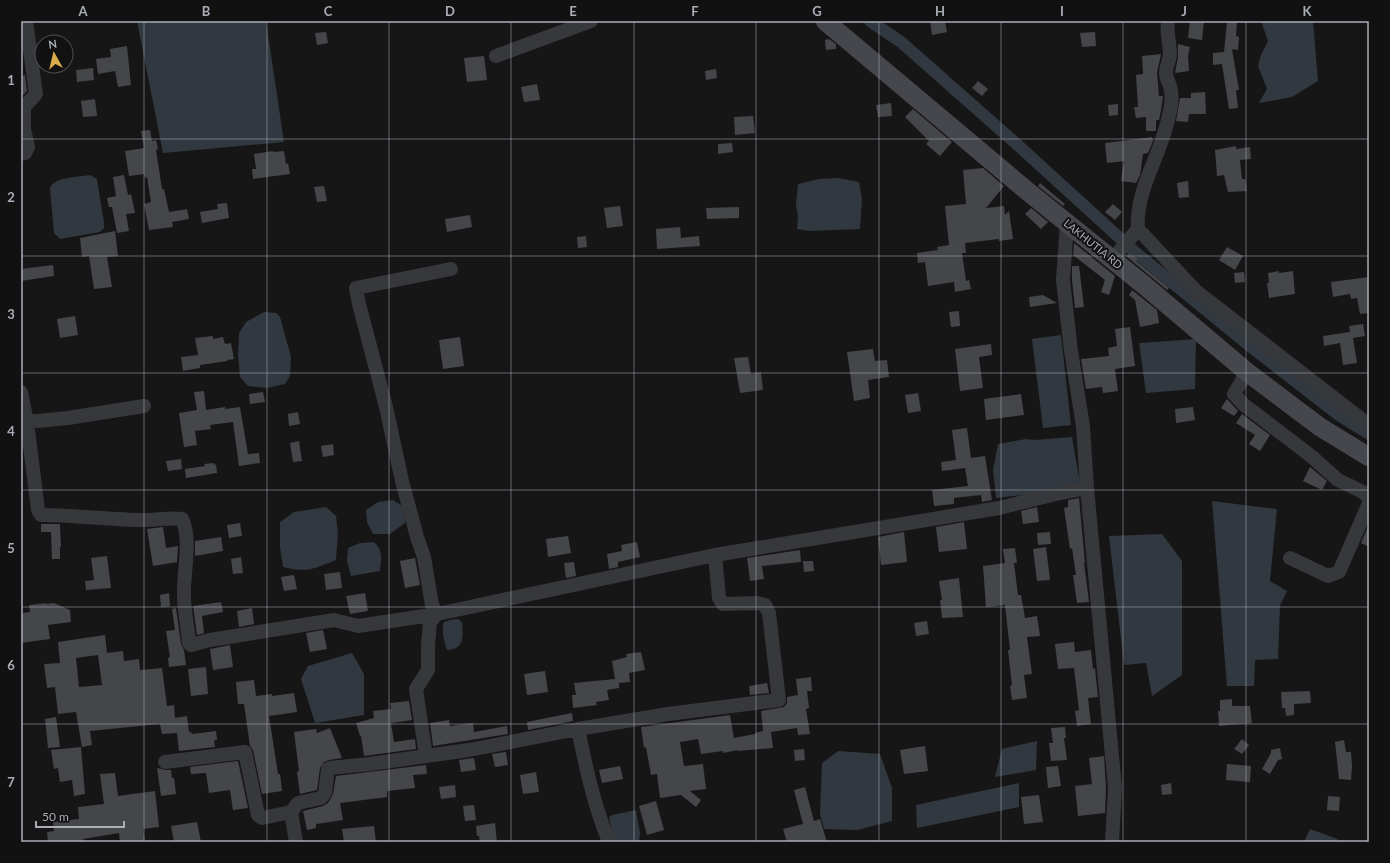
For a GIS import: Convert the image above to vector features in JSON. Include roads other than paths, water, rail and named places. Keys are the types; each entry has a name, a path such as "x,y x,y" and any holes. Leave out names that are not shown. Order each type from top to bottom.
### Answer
{"street":[{"path":"21,154 25,153 28,147 24,129 24,107 36,94 26,21"},
{"path":"496,56 591,21"},
{"name":"LAKHUTIA RD","path":"825,21 927,108 1067,223 1116,255 1246,372 1320,427 1369,457"},
{"path":"1116,255 1136,232 1139,203 1150,170 1160,148 1170,114 1171,90 1166,73 1170,55 1167,28 1168,21"},
{"path":"1067,223 1063,280 1071,351 1083,426 1087,488 1115,788 1112,842"},
{"path":"1136,232 1196,291 1369,425"},
{"path":"436,614 432,605 424,557 402,481 386,407 362,319 356,288 451,269"},
{"path":"1246,372 1234,394 1243,404 1311,456 1338,480 1363,492 1369,498"},
{"path":"21,392 27,422 38,510 41,515 74,515 147,520 172,518 182,519 185,525 187,557 184,596 189,643 192,645 210,640 334,620 358,626 436,614 715,555 999,508 1087,488"},
{"path":"27,422 68,418 144,406"},
{"path":"1290,558 1328,576 1339,572 1369,502"},
{"path":"165,762 245,752 258,815 262,818 291,812 298,804 324,796 328,770 330,768 469,750 578,729 668,714 779,700 768,613 764,605 757,603 723,604 719,598 715,555"},
{"path":"426,756 416,689 428,670 430,622 436,614"},
{"path":"578,729 588,779 598,816 608,842"},
{"path":"291,812 296,842"}],"waterway":[{"path":"870,21 901,42 1021,148 1135,252 1250,346 1340,416 1369,434"}]}
